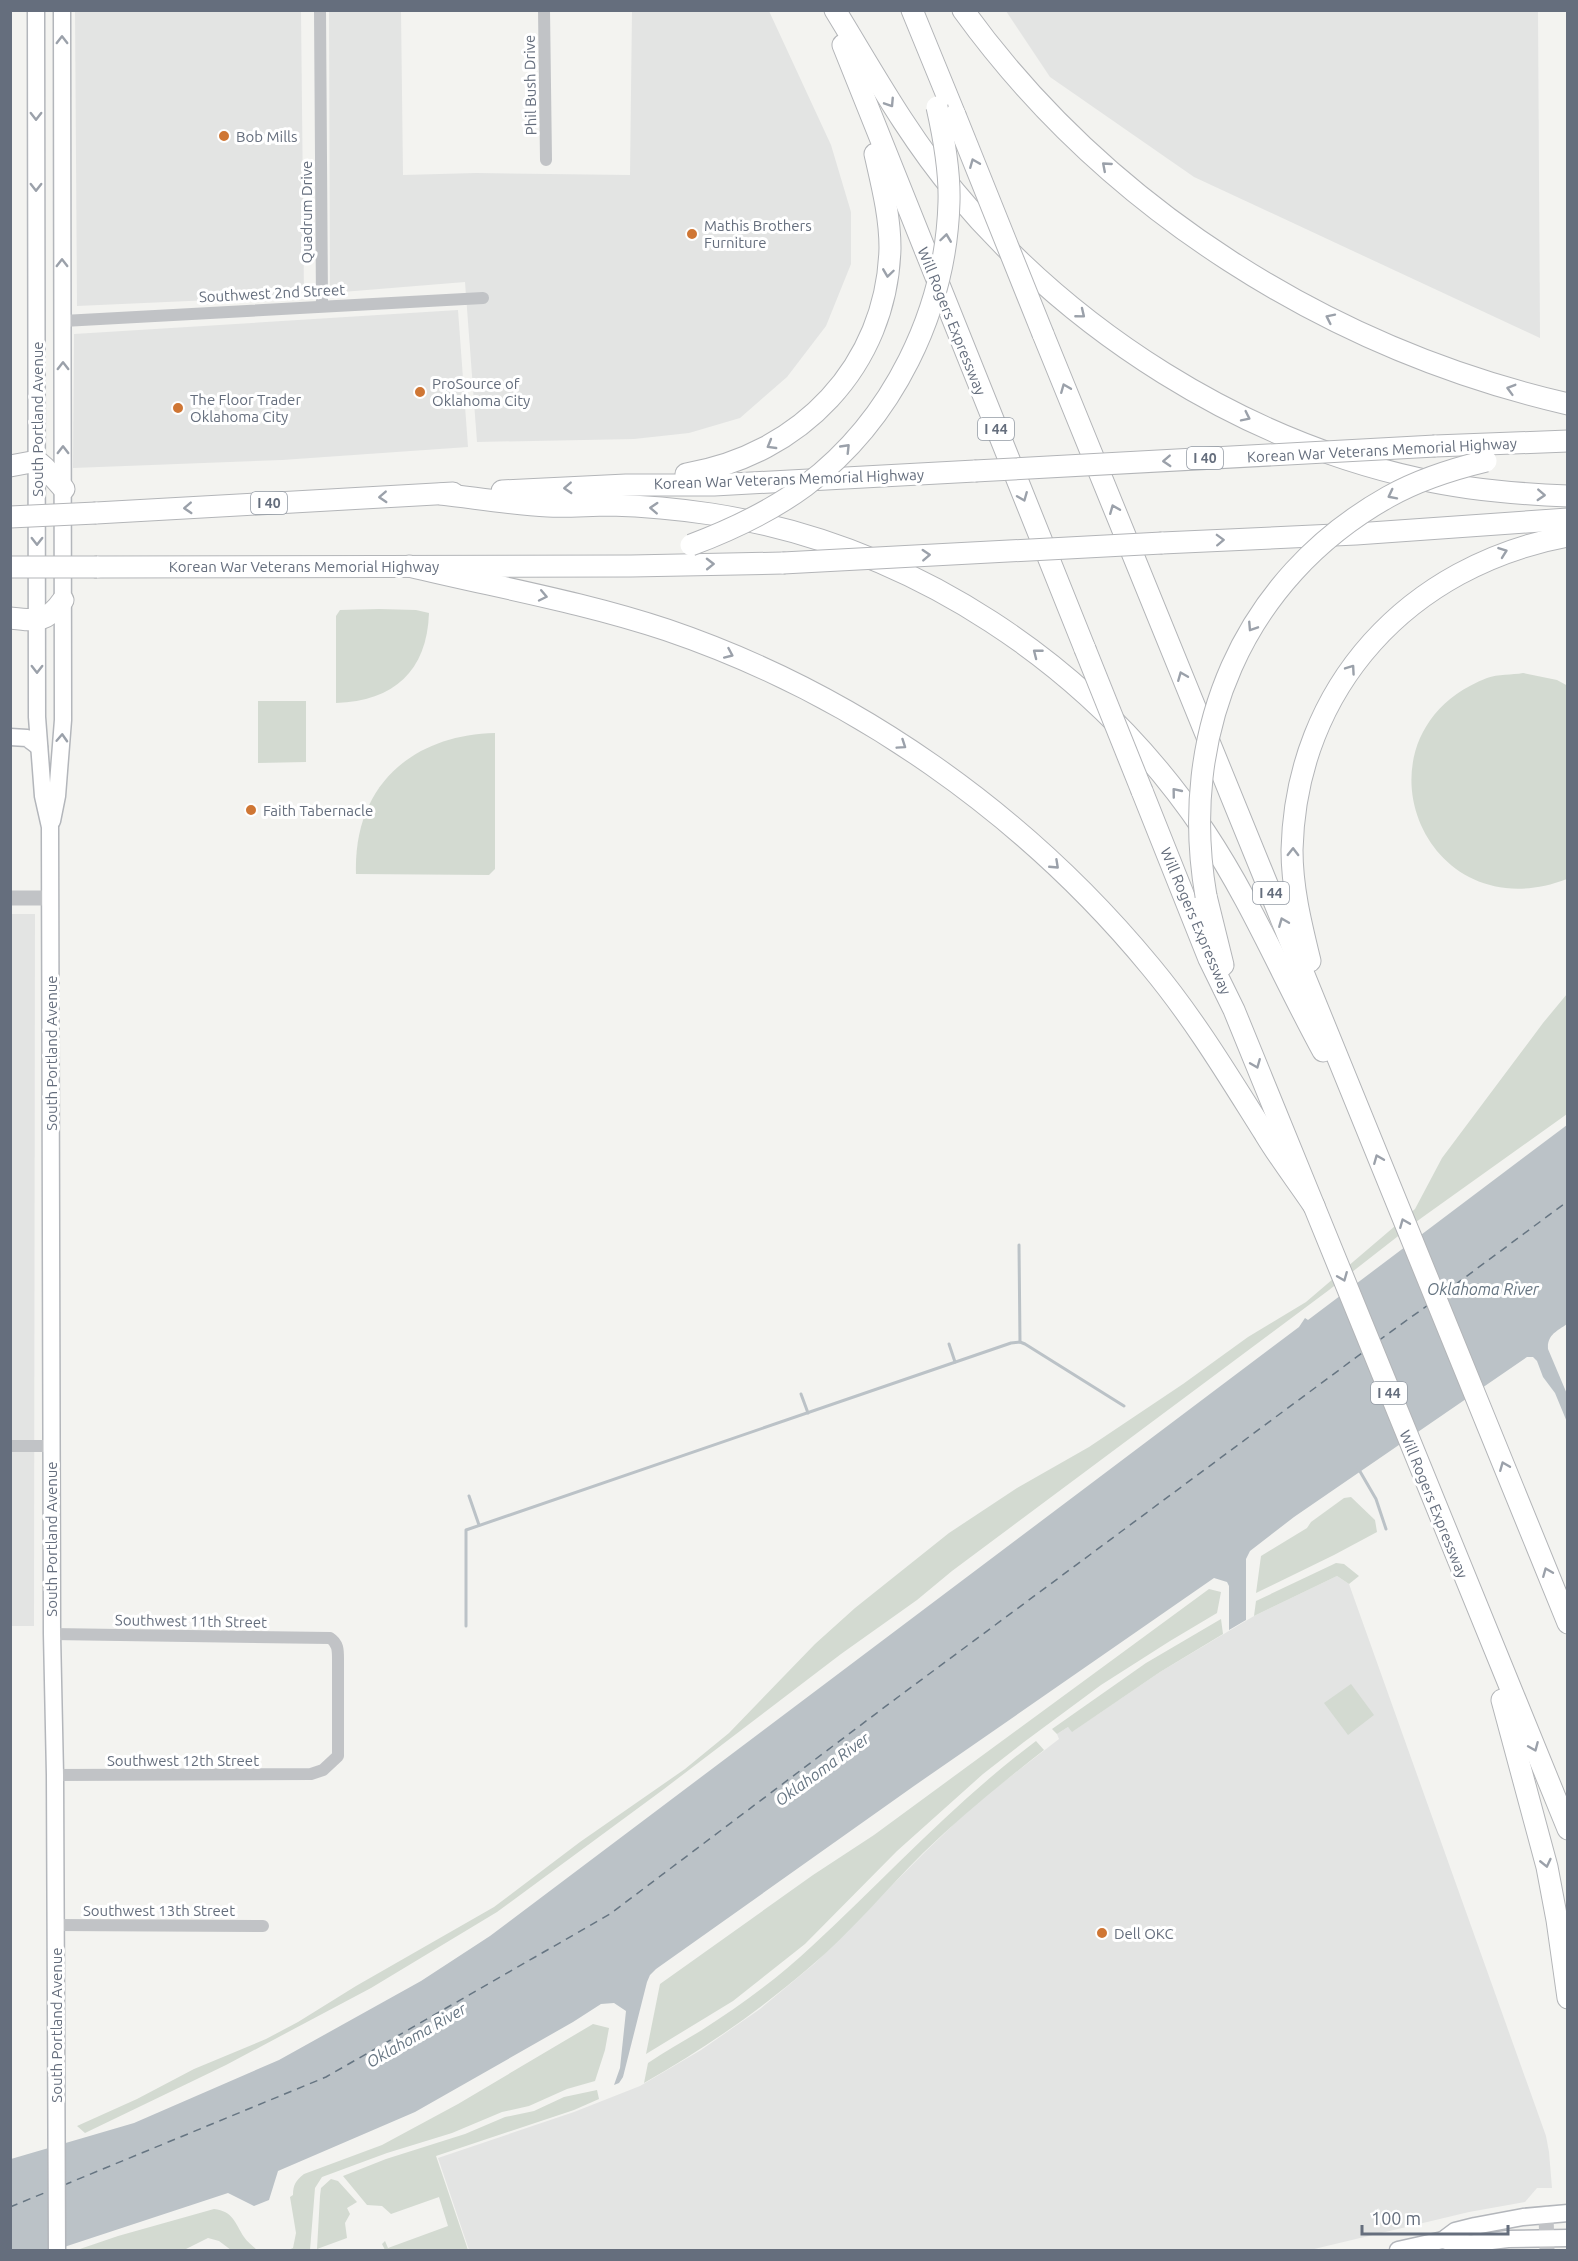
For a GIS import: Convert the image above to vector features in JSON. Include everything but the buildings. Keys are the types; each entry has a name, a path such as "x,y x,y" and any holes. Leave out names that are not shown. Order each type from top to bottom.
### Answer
{"highway":[{"name":"Will Rogers Expressway","path":"830,10 1209,959 1234,1010 1479,1616 1568,1829"},
{"path":"835,10 908,129 933,165 976,216 1056,293 1091,322 1149,363 1255,421 1302,442 1356,461 1442,483 1524,494 1568,496"},
{"path":"631,566 734,527 805,486 852,442 889,396 904,369 927,320 934,298 942,264 949,201 946,111 932,58 912,10"},
{"path":"963,10 1031,93 1092,153 1157,209 1232,262 1302,304 1389,345 1482,381 1568,404"},
{"path":"626,484 713,470 738,462 776,443 793,432 820,408 841,385 867,345 880,310 887,279 890,249 888,214 863,94"},
{"name":"I 44","path":"946,111 1043,334 1568,1623"},
{"path":"1234,1010 1206,896 1199,831 1199,789 1204,753 1216,705 1229,670 1246,636 1270,600 1290,576 1326,540 1353,519 1390,496 1442,474 1486,460 1568,443"},
{"name":"Korean War Veterans Memorial Highway","path":"10,517 626,484 714,485 1435,446 1568,443"},
{"path":"10,466 37,461 64,489"},
{"path":"441,494 547,506 665,508 763,524 852,550 907,574 956,599 1011,635 1083,690 1159,770 1183,800 1244,896 1293,996 1367,1133"},
{"name":"Korean War Veterans Memorial Highway","path":"10,567 631,566 783,563 1356,534 1568,519"},
{"path":"1329,1035 1298,910 1293,867 1294,823 1298,797 1304,770 1320,723 1337,690 1361,654 1379,634 1418,599 1439,584 1486,559 1518,547 1568,536"},
{"path":"409,566 577,603 693,640 806,690 865,722 918,756 994,812 1054,863 1130,942 1173,994 1211,1047 1265,1135 1314,1206"},
{"path":"10,618 37,621 51,614 63,600"},
{"path":"1479,1616 1547,1867 1556,1911 1568,1998"}],"main road":[{"name":"South Portland Avenue","path":"36,10 37,717 43,796 50,827"},
{"name":"South Portland Avenue","path":"57,2250 51,1446 50,827 57,796 61,757 64,489 62,10"},
{"path":"36,69 62,70"},
{"path":"36,163 62,162"},
{"path":"37,322 63,321"},
{"path":"10,727 22,727 37,717"},
{"path":"10,737 27,738 39,747"},
{"path":"1398,2250 1443,2240 1455,2231 1546,2214 1568,2213"},
{"path":"1443,2240 1458,2244 1499,2240 1547,2245 1568,2238"}],"street":[{"name":"Quadrum Drive","path":"320,10 322,305"},
{"name":"Phil Bush Drive","path":"544,10 546,160"},
{"name":"Southwest 2nd Street","path":"63,321 483,297"},
{"path":"10,898 50,898"},
{"path":"10,1446 51,1446"},
{"name":"Southwest 11th Street","path":"52,1634 330,1638 338,1647 338,1756 323,1770 310,1774"},
{"name":"Southwest 12th Street","path":"55,1776 310,1774"},
{"name":"Southwest 13th Street","path":"55,1925 263,1926"},
{"path":"1546,2214 1547,2245"}],"shaded area":[{"path":"75,11 301,11 304,296 77,306"},
{"path":"329,11 401,11 403,175 476,173 630,175 632,11 769,11 831,145 851,212 851,264 826,326 787,377 740,418 689,433 634,439 477,442 465,282 330,293"},
{"path":"1006,11 1538,11 1540,338 1194,177 1050,77"},
{"path":"458,310 468,447 282,460 73,468 74,334"},
{"path":"340,610 416,610 429,613 422,651 404,679 390,689 357,701 336,703 336,616"},
{"path":"1523,673 1557,680 1568,686 1567,879 1516,889 1473,879 1440,855 1419,820 1411,781 1419,740 1444,705 1487,678"},
{"path":"258,701 306,701 306,762 258,763"},
{"path":"495,733 495,869 489,875 356,874 358,843 365,816 377,792 393,772 413,756 437,744 465,736"},
{"path":"10,914 35,914 34,1626 11,1626"},
{"path":"1567,994 1567,1114 1420,1219 1329,1290 952,1571 917,1600 841,1654 664,1789 497,1912 371,1988 226,2065 85,2133 77,2126 137,2099 194,2069 266,2039 494,1907 580,1842 685,1769 729,1733 815,1644 855,1608 949,1533 1017,1488 1089,1447 1248,1337 1306,1302 1415,1209 1442,1158"},
{"path":"1351,1497 1375,1520 1377,1532 1256,1593 1261,1556 1307,1528 1311,1522 1344,1498"},
{"path":"1336,1563 1344,1564 1359,1576 1349,1584 1337,1576 1254,1616 1256,1601"},
{"path":"1337,1576 1349,1584 1546,2136 1552,2188 1537,2188 1525,2202 1469,2212 1310,2250 469,2250 438,2158 574,2112 640,2086 701,2050 760,2009 814,1964 975,1804 1059,1739 1057,1734 1068,1727 1073,1731 1160,1672 1254,1616"},
{"path":"1209,1589 1221,1592 1217,1613 1101,1685 1024,1742 983,1774 897,1851 805,1944 733,2001 646,2054 660,1984 813,1875 874,1835"},
{"path":"1221,1619 1223,1634 1160,1672 1072,1732 1068,1727 1057,1734 1052,1729 1146,1663"},
{"path":"1351,1684 1374,1715 1348,1735 1324,1703"},
{"path":"1036,1741 1044,1750 937,1839 811,1966 730,2029 644,2083 648,2063 731,2011 786,1970 948,1815"},
{"path":"593,2024 609,2028 595,2081 322,2177 315,2188 310,2250 288,2250 293,2248 296,2233 290,2197 293,2195 299,2178 304,2174 382,2145 458,2104"},
{"path":"597,2090 599,2099 574,2110 436,2156 468,2250 385,2250 382,2244 385,2241 388,2248 448,2226 439,2197 391,2214 382,2206 367,2205 343,2176 386,2159 465,2134 505,2117 534,2111 564,2097"},
{"path":"331,2179 338,2181 357,2202 347,2208 350,2214 345,2223 347,2238 317,2249 321,2188"},
{"path":"214,2209 229,2215 245,2239 257,2250 231,2250 219,2241 208,2238 184,2250 77,2250 118,2236"}],"water":[{"name":"Oklahoma River","path":"1567,1125 1567,1324 1551,1337 1548,1349 1567,1394 1567,1422 1555,1393 1543,1377 1537,1361 1533,1357 1527,1357 1294,1517 1250,1551 1246,1559 1246,1620 1229,1630 1229,1586 1227,1582 1214,1578 914,1786 656,1969 647,1982 623,2077 619,2083 614,2085 620,2068 626,2011 614,2003 601,2004 415,2112 278,2171 269,2200 254,2206 228,2193 55,2250 11,2250 11,2159 134,2123 279,2060 421,1981 490,1936 1299,1327 1305,1318 1308,1320"}],"waterway":[{"path":"1019,1245 1020,1342"},
{"path":"466,1626 466,1530 1011,1343 1025,1344 1124,1406"},
{"path":"949,1344 955,1362"},
{"path":"801,1394 808,1413"},
{"path":"1358,1468 1376,1499 1386,1529"},
{"path":"469,1496 479,1525"}],"ferry route":[{"path":"1444,1293 1568,1201"},
{"path":"1378,1341 1428,1305"},
{"path":"64,2185 326,2077 610,1914 1362,1353"},
{"path":"10,2207 49,2191"}],"place":[{"name":"Bob Mills","path":"224,136"},
{"name":"Mathis Brothers Furniture","path":"692,234"},
{"name":"ProSource of Oklahoma City","path":"420,392"},
{"name":"The Floor Trader Oklahoma City","path":"178,408"},
{"name":"Faith Tabernacle","path":"251,810"},
{"name":"Dell OKC","path":"1102,1933"}]}
